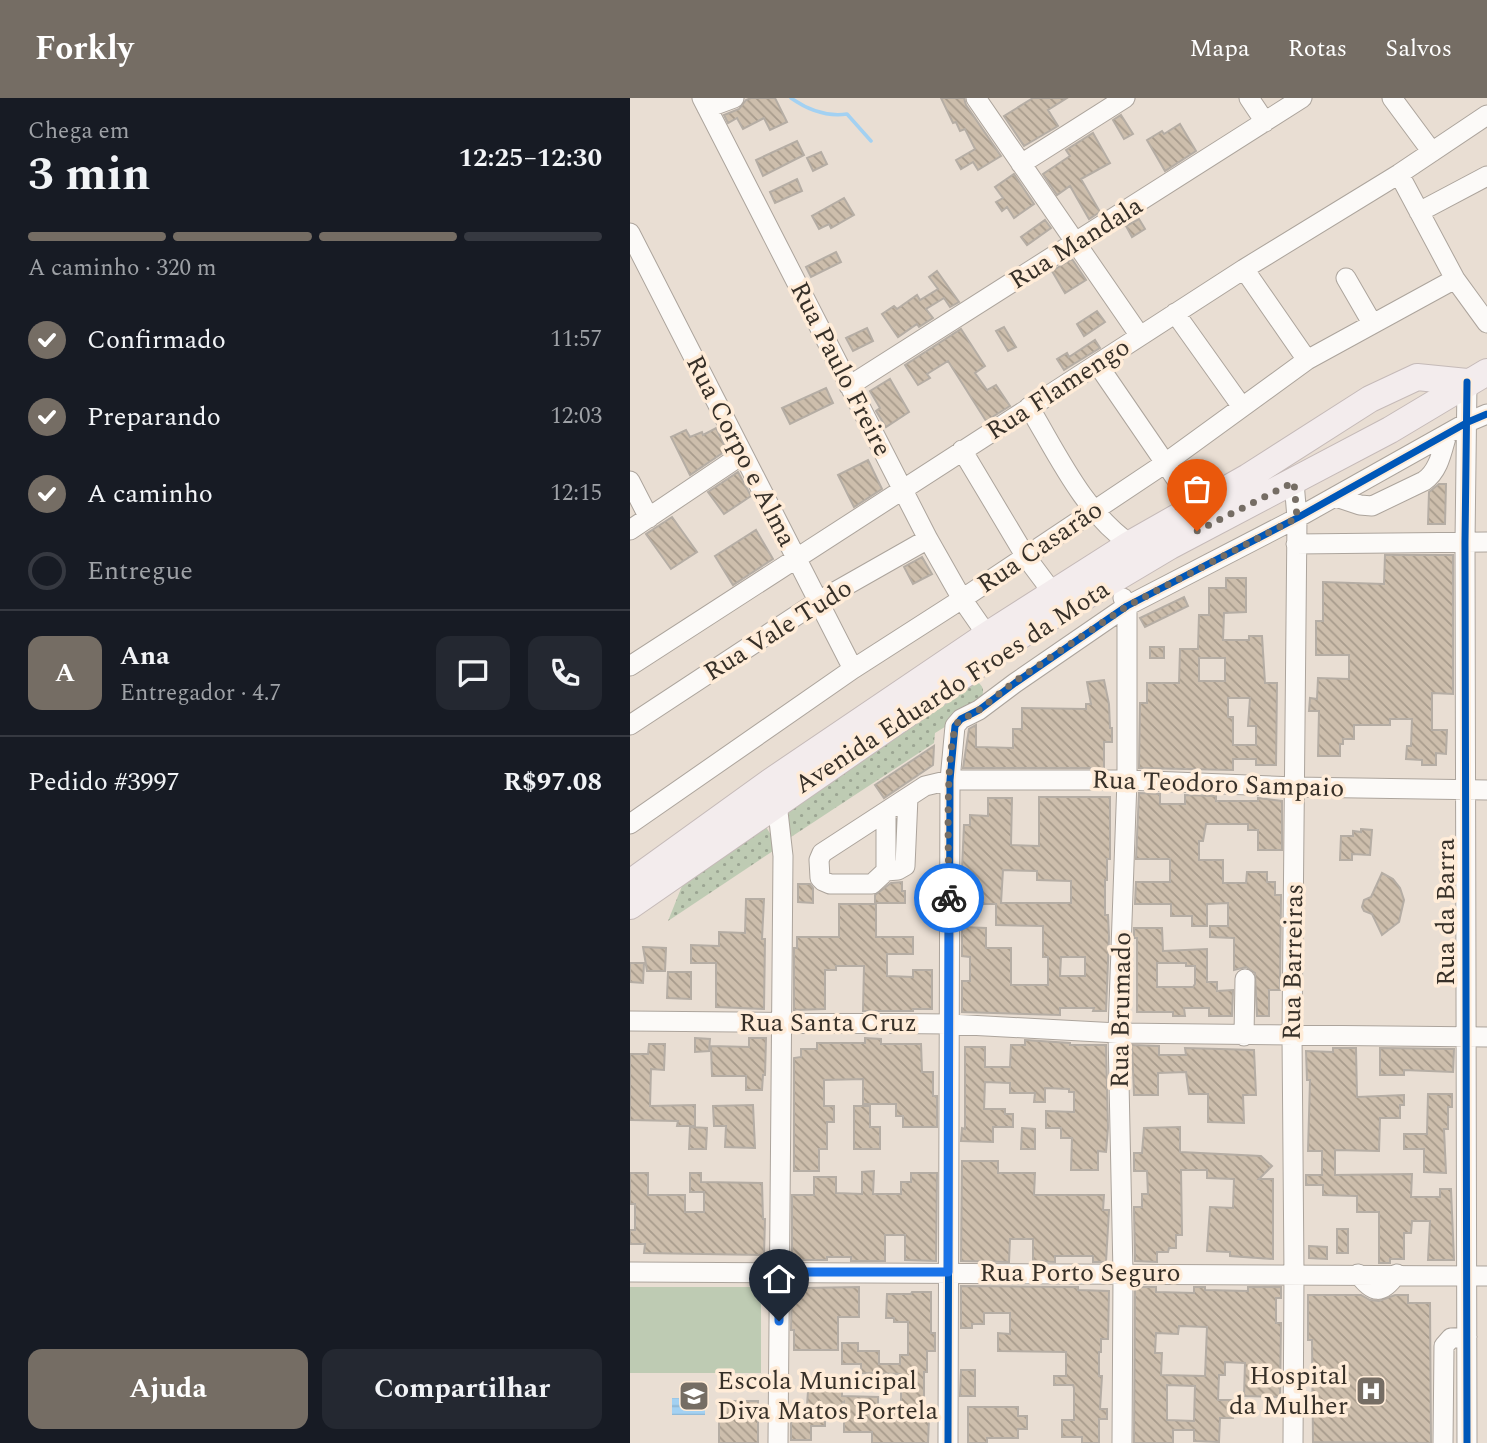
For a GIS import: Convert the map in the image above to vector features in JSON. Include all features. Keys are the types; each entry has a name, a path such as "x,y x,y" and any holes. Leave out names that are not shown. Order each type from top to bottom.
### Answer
{"highway":[{"name":"Avenida Eduardo Froes da Mota","path":"630,883 770,782 987,635 1130,544 1196,508 1370,399 1417,377 1477,377"},
{"name":"Avenida Eduardo Froes da Mota","path":"630,906 1016,638 1170,545 1390,430 1477,377"}],"street":[{"path":"704,103 734,98"},
{"path":"976,98 1140,336"},
{"path":"1021,164 1125,98"},
{"path":"1249,98 1265,122"},
{"name":"Rua Mandala","path":"849,386 1302,98"},
{"path":"1392,98 1432,152"},
{"name":"Rua Paulo Freire","path":"704,103 928,539 962,599 987,635"},
{"name":"Rua Flamengo","path":"630,666 1175,313 1399,174 1487,115"},
{"path":"1399,174 1455,279 1486,319"},
{"path":"1419,212 1487,176"},
{"name":"Rua Corpo e Alma","path":"630,233 853,669"},
{"path":"1244,269 1307,360"},
{"path":"1346,278 1372,323"},
{"name":"Rua Casarão","path":"631,821 853,669 1164,464 1307,360 1455,279"},
{"path":"1175,313 1242,407"},
{"path":"1098,365 1196,508"},
{"name":"Rua da Barra","path":"1467,1443 1465,542 1468,422 1477,377"},
{"path":"1029,407 1093,511 1130,544"},
{"path":"948,1443 950,780 954,732 961,719 979,710 1014,682 1127,606 1297,518 1468,422 1487,414"},
{"path":"1336,497 1365,507 1372,506 1424,481 1439,461 1447,434"},
{"path":"962,450 1026,557 1053,593"},
{"path":"630,530 743,454"},
{"path":"630,481 649,518"},
{"name":"Rua Barreiras","path":"1293,1443 1292,1035 1297,518 1294,482"},
{"name":"Rua Vale Tudo","path":"630,725 817,602 928,539"},
{"path":"1296,544 1487,542"},
{"name":"Rua Brumado","path":"1115,580 1127,606 1127,780 1118,1033 1123,1274 1122,1443"},
{"name":"Rua Teodoro Sampaio","path":"886,871 872,884 830,884 820,878 818,860 822,853 925,786 950,780 1127,780 1295,787 1487,790"},
{"path":"886,812 886,871 898,870 905,866 908,797"},
{"path":"777,803 783,856 779,1022 778,1443"},
{"path":"1244,1036 1245,979"},
{"name":"Rua Santa Cruz","path":"630,1021 948,1024 1118,1033 1244,1036 1487,1037"},
{"name":"Rua Porto Seguro","path":"630,1272 1487,1276"},
{"path":"1443,1443 1444,1346 1451,1338 1467,1337"}],"green space":[{"path":"974,680 982,686 983,693 979,701 961,717 935,733 934,743 788,839 789,808"},
{"path":"766,827 771,835 773,851 668,921 684,881"},
{"path":"630,1287 761,1287 761,1373 630,1373"}],"water":[{"path":"672,1398 705,1398 705,1415 672,1415"}],"building":[{"path":"751,98 775,98 787,122 770,130 764,118 743,129 737,118 728,123 724,115 739,109"},
{"path":"941,98 964,98 1001,156 978,170 973,162 961,169 956,160 975,149 965,129 960,131 956,122 953,123"},
{"path":"1033,98 1067,98 1048,110 1058,126 1024,146 1004,116"},
{"path":"1121,115 1133,134 1124,139 1113,120"},
{"path":"1180,124 1196,151 1165,171 1147,140"},
{"path":"1093,133 1110,163 1081,179 1100,212 1089,219 1070,186 1057,195 1043,174 1070,156 1066,150"},
{"path":"797,141 804,155 763,176 756,160"},
{"path":"821,152 827,164 813,171 807,158"},
{"path":"1014,174 1034,204 1014,218 1007,207 1002,211 996,202 1003,198 995,187"},
{"path":"797,179 802,191 775,203 770,192"},
{"path":"844,198 854,215 831,228 829,224 819,229 812,216"},
{"path":"1139,219 1145,229 1132,237 1126,226"},
{"path":"1045,220 1051,228 1027,245 1021,237"},
{"path":"836,252 841,262 811,277 806,267"},
{"path":"1072,259 1086,280 1065,293 1052,271"},
{"path":"937,271 959,302 950,307 944,298 926,309 933,318 919,327 917,324 898,337 882,314 894,306 897,309 917,295 920,300 938,289 929,277"},
{"path":"1097,311 1105,322 1084,336 1077,324"},
{"path":"1004,327 1016,347 1008,351 996,331"},
{"path":"867,328 873,341 853,351 846,338"},
{"path":"961,329 985,366 975,373 987,390 996,385 1010,406 986,421 948,361 927,374 930,378 918,385 905,365"},
{"path":"1095,340 1100,348 1064,370 1057,359 1067,353 1069,357"},
{"path":"890,379 909,412 886,427 876,411 880,408 870,391"},
{"path":"826,388 833,403 790,424 782,408"},
{"path":"716,428 727,450 690,475 671,437 686,430 690,437 702,432 703,435"},
{"path":"868,460 882,489 854,507 838,475"},
{"path":"738,472 751,496 724,514 708,492"},
{"path":"1439,484 1446,484 1445,524 1428,524 1429,492"},
{"path":"672,517 697,552 671,569 646,534"},
{"path":"756,530 773,559 733,585 715,556"},
{"path":"1385,555 1453,555 1453,694 1432,693 1432,730 1447,730 1446,754 1436,753 1436,765 1422,765 1422,760 1406,759 1407,746 1411,746 1412,719 1390,719 1390,725 1354,725 1354,739 1343,739 1340,756 1318,756 1319,711 1309,711 1310,698 1317,699 1318,678 1349,679 1349,655 1316,655 1316,621 1323,621 1323,582 1384,584"},
{"path":"922,557 932,574 913,584 904,567"},
{"path":"1226,578 1246,578 1246,612 1224,613 1223,640 1249,640 1249,636 1262,636 1265,683 1277,683 1276,765 1256,765 1256,759 1233,759 1233,770 1139,768 1140,703 1147,703 1147,683 1179,683 1180,649 1198,649 1199,615 1209,615 1209,588 1226,588","holes":["1199,658 1225,658 1225,681 1199,681","1228,698 1250,698 1248,726 1256,726 1256,745 1233,745 1233,717 1228,717"]},
{"path":"1184,597 1188,606 1145,627 1140,618"},
{"path":"1150,647 1164,647 1164,658 1150,658"},
{"path":"1104,680 1112,742 1104,742 1104,768 963,768 969,729 976,725 976,747 1013,748 1013,729 1022,729 1022,708 1086,709 1086,704 1091,704 1087,682"},
{"path":"934,746 933,765 884,798 875,785"},
{"path":"1139,793 1160,794 1160,804 1185,804 1185,795 1216,796 1216,801 1258,801 1258,798 1282,801 1282,850 1258,850 1258,830 1248,830 1248,824 1206,824 1203,841 1199,841 1199,860 1223,860 1223,883 1246,883 1247,872 1267,872 1267,882 1275,882 1275,895 1281,895 1280,990 1269,990 1269,1016 1257,1016 1255,973 1246,967 1234,970 1234,938 1210,937 1210,926 1228,926 1228,903 1207,904 1207,926 1192,926 1192,916 1171,916 1171,904 1135,904 1136,882 1170,882 1170,859 1136,859"},
{"path":"1039,797 1110,797 1110,859 1107,859 1105,880 1105,915 1108,915 1109,937 1106,1011 1093,1011 1094,1008 1060,1008 1060,1015 962,1012 962,981 970,981 970,957 962,956 962,927 986,928 986,948 1011,948 1011,985 1048,985 1048,957 1043,957 1043,926 996,925 996,904 964,904 964,825 970,825 970,815 988,816 988,798 1012,798 1011,845 1039,846","holes":["1003,870 1037,871 1037,880 1071,881 1071,903 1001,903","1061,957 1085,957 1085,976 1060,976"]},
{"path":"1361,829 1372,830 1370,855 1352,854 1352,860 1340,860 1341,836 1353,836 1353,831 1361,832"},
{"path":"1382,873 1393,879 1404,900 1399,922 1382,935 1372,914 1364,911 1362,907 1364,900 1371,897"},
{"path":"902,882 905,903 875,903 875,895 891,883"},
{"path":"798,884 810,884 813,888 813,903 798,902"},
{"path":"746,899 764,899 764,1009 716,1007 716,963 691,963 691,945 719,946 719,932 745,933"},
{"path":"839,904 876,904 876,937 913,937 913,954 887,954 887,976 913,977 913,970 932,970 932,1009 863,1011 864,966 836,966 836,970 825,970 825,1009 794,1010 794,948 797,948 797,937 839,937"},
{"path":"1134,928 1162,928 1163,951 1207,949 1207,982 1217,982 1217,991 1233,990 1232,1016 1209,1016 1209,1008 1184,1008 1185,1016 1173,1016 1173,1012 1137,1012 1137,938 1134,938","holes":["1157,963 1186,963 1186,966 1195,966 1193,987 1157,987"]},
{"path":"643,947 666,948 665,971 647,971"},
{"path":"630,963 644,963 643,983 630,982"},
{"path":"668,972 691,972 691,999 667,998"},
{"path":"695,1038 710,1039 709,1051 695,1052"},
{"path":"749,1038 766,1038 762,1090 746,1090 746,1076 712,1076 711,1046 749,1047"},
{"path":"865,1038 881,1039 881,1044 921,1044 922,1072 933,1072 933,1096 937,1096 937,1127 903,1127 903,1116 896,1116 896,1104 863,1104 863,1079 824,1080 824,1106 834,1106 834,1122 827,1122 827,1149 819,1149 819,1171 794,1171 794,1058 801,1057 801,1049 817,1049 817,1043 865,1043"},
{"path":"1025,1040 1070,1045 1106,1045 1108,1128 1106,1152 1098,1151 1098,1170 1071,1170 1072,1138 1061,1138 1061,1128 1046,1128 1046,1111 1074,1112 1074,1092 1069,1092 1069,1089 1045,1088 1045,1102 1034,1102 1035,1093 1010,1093 1010,1083 985,1082 984,1109 1005,1109 1005,1114 1013,1114 1013,1127 993,1127 993,1142 961,1141 962,1128 965,1129 965,1047 985,1047 985,1067 1010,1067 1011,1045 1025,1045"},
{"path":"649,1044 665,1044 664,1070 651,1069 650,1106 695,1105 695,1126 677,1126 678,1121 630,1120 630,1054 648,1054"},
{"path":"1132,1045 1159,1046 1159,1055 1186,1055 1185,1048 1254,1050 1256,1095 1243,1095 1244,1123 1208,1122 1208,1094 1189,1094 1186,1072 1158,1073 1158,1095 1134,1095"},
{"path":"1333,1048 1356,1048 1357,1097 1404,1095 1404,1105 1400,1105 1400,1118 1380,1118 1379,1151 1335,1150 1335,1175 1412,1174 1411,1197 1440,1197 1440,1189 1451,1189 1454,1260 1428,1260 1430,1221 1412,1221 1411,1233 1404,1233 1404,1259 1390,1259 1390,1263 1379,1263 1379,1212 1357,1212 1357,1196 1323,1195 1323,1185 1306,1185 1306,1175 1322,1175 1322,1151 1308,1151 1310,1080 1307,1080 1306,1051 1333,1052"},
{"path":"1380,1048 1454,1049 1453,1072 1404,1070 1404,1075 1380,1075"},
{"path":"1428,1094 1452,1094 1452,1107 1448,1107 1448,1129 1444,1129 1446,1173 1424,1172 1424,1149 1404,1149 1404,1134 1427,1134"},
{"path":"753,1105 755,1148 725,1147 726,1126 714,1126 713,1106"},
{"path":"854,1106 870,1106 870,1127 880,1127 880,1149 854,1149"},
{"path":"690,1127 707,1128 706,1149 689,1149"},
{"path":"1180,1127 1180,1152 1261,1156 1272,1166 1259,1179 1273,1179 1273,1259 1230,1256 1230,1252 1207,1251 1210,1207 1233,1208 1234,1179 1207,1178 1207,1170 1181,1170 1182,1235 1176,1235 1176,1248 1169,1248 1168,1252 1157,1252 1157,1262 1135,1261 1134,1207 1142,1207 1142,1194 1148,1194 1147,1171 1134,1171 1134,1153 1142,1153 1144,1128"},
{"path":"1022,1128 1035,1129 1035,1149 1021,1149"},
{"path":"962,1161 998,1161 998,1173 1035,1173 1034,1195 1104,1195 1103,1210 1109,1210 1106,1262 1093,1262 1093,1256 1055,1256 1055,1262 1033,1261 1033,1239 1010,1239 1009,1262 961,1261"},
{"path":"874,1171 873,1194 901,1194 901,1182 911,1182 911,1173 937,1173 936,1261 905,1260 905,1235 885,1235 885,1261 851,1261 851,1257 792,1260 792,1195 814,1195 814,1177 836,1177 836,1193 862,1194 862,1172"},
{"path":"630,1173 648,1173 648,1195 685,1195 685,1212 704,1212 704,1192 690,1192 690,1173 701,1173 701,1182 762,1183 764,1255 644,1253 645,1244 630,1244 630,1230 635,1230 635,1204 630,1204"},
{"path":"1337,1229 1348,1229 1348,1253 1337,1253"},
{"path":"1309,1246 1327,1247 1327,1259 1309,1258"},
{"path":"792,1286 859,1287 859,1317 838,1317 838,1350 794,1350 794,1330 791,1330"},
{"path":"961,1286 1078,1287 1078,1290 1109,1291 1108,1339 1101,1339 1099,1352 1099,1376 1102,1376 1100,1409 1107,1409 1107,1419 1099,1419 1099,1443 1082,1443 1082,1437 1062,1437 1062,1420 1074,1420 1073,1385 1054,1385 1054,1376 1066,1376 1066,1352 998,1351 998,1333 1010,1334 1010,1313 984,1313 984,1324 961,1328"},
{"path":"1135,1287 1156,1287 1156,1292 1194,1293 1194,1287 1205,1287 1205,1290 1248,1291 1248,1287 1281,1287 1281,1298 1276,1298 1276,1323 1281,1323 1280,1397 1244,1396 1245,1363 1225,1362 1225,1375 1219,1375 1218,1400 1234,1400 1233,1418 1220,1418 1219,1442 1194,1441 1194,1430 1173,1430 1173,1443 1134,1443","holes":["1179,1326 1207,1327 1205,1376 1161,1375 1162,1353 1155,1353 1156,1333 1178,1334","1167,1385 1195,1386 1194,1421 1167,1420"]},
{"path":"931,1292 931,1333 935,1333 935,1351 927,1351 924,1407 934,1407 934,1418 929,1418 928,1443 872,1443 872,1432 844,1432 844,1402 825,1421 825,1426 811,1426 811,1440 791,1440 791,1420 806,1420 809,1377 842,1377 842,1396 878,1397 878,1408 901,1408 901,1374 861,1373 861,1364 842,1364 842,1343 858,1343 858,1351 879,1351 879,1364 900,1364 900,1355 908,1355 908,1322 894,1322 894,1318 886,1318 887,1294"},
{"name":"Hospital da Mulher","path":"1308,1295 1361,1295 1379,1301 1395,1295 1408,1295 1408,1303 1430,1303 1431,1443 1313,1442 1312,1340 1308,1340"},
{"path":"961,1370 975,1370 975,1396 960,1396"},
{"path":"719,1401 758,1401 758,1443 719,1443"},
{"path":"968,1407 1018,1407 1018,1416 1027,1416 1027,1429 1018,1429 1018,1438 987,1438 987,1443 968,1443"}],"waterway":[{"path":"791,98 818,112 847,114 871,141"}],"cycle path":[{"path":"1467,382 1467,1443"},
{"path":"948,1443 950,780 955,726 961,719 979,710 1127,606 1297,518 1468,422 1487,414"}],"way so far":[{"path":"949,898 950,780 954,732 958,722 1127,606 1297,518 1294,482 1197,531"}],"place":[{"name":"Hospital da Mulher","path":"1371,1391"},
{"name":"Escola Municipal Diva Matos Portela","path":"694,1396"}],"route":[{"path":"779,1321 779,1272 948,1272 949,898"}]}
